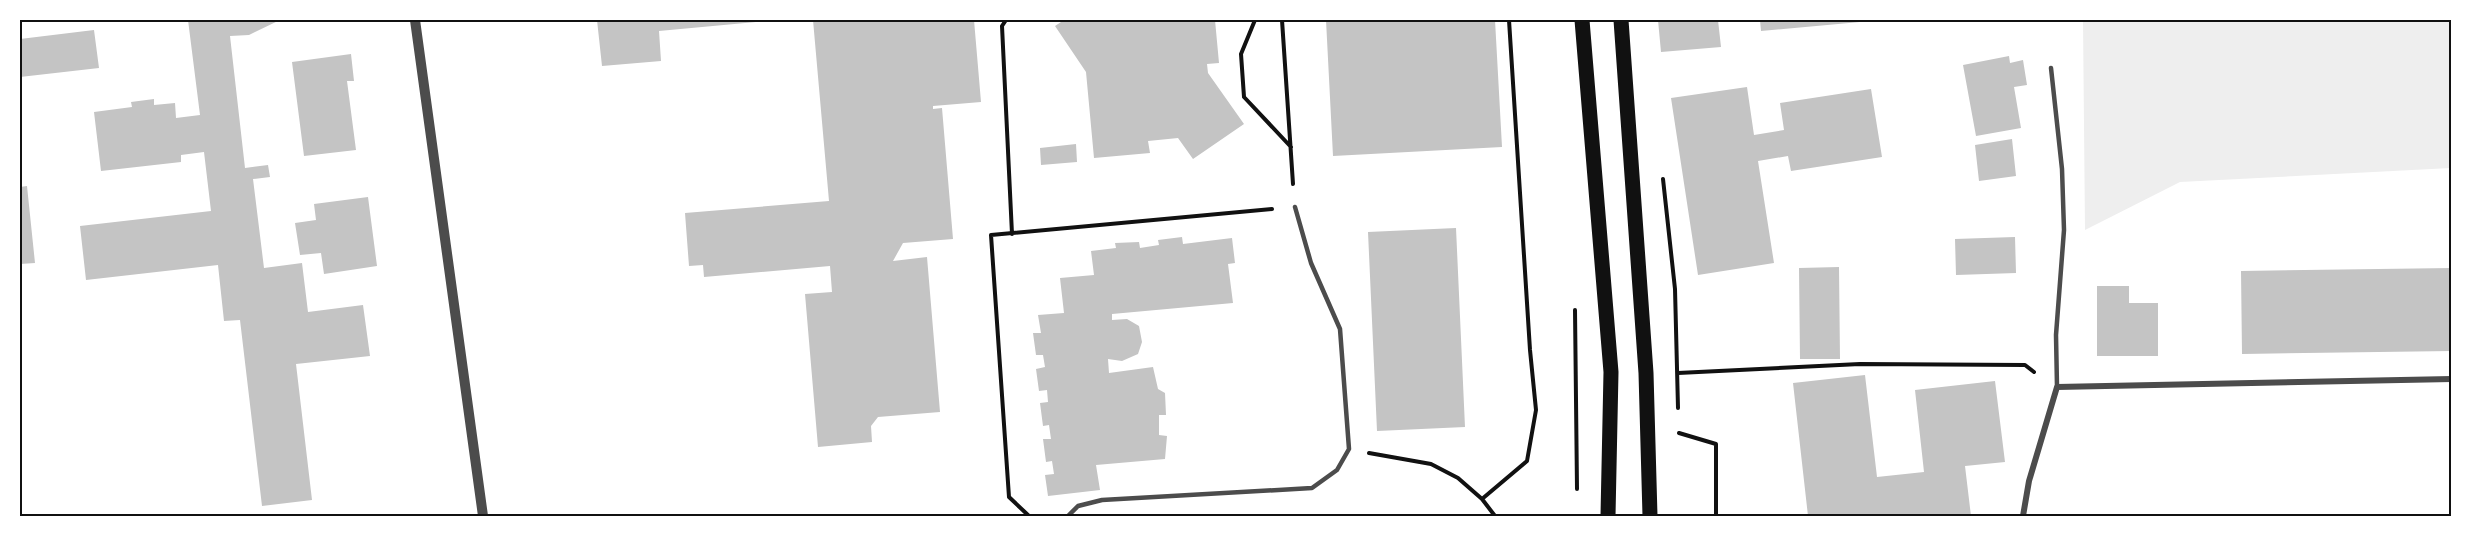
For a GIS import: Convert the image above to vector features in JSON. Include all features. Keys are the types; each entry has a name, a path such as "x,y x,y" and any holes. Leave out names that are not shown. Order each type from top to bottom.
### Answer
{"main road":[{"path":"1582,20 1611,372 1608,516"},
{"path":"1621,20 1647,373 1650,516"}],"street":[{"path":"415,20 483,516"},
{"path":"2023,516 2030,481 2057,387 2451,379"}],"lane":[{"path":"2051,68 2062,169 2064,230 2056,335 2057,387"},
{"path":"1068,516 1078,506 1102,500 1312,488 1337,470 1349,449 1340,329 1311,263 1295,207"}],"path":[{"path":"1006,20 1002,26 1012,234"},
{"path":"1255,20 1241,54 1244,97 1291,147"},
{"path":"1029,516 1009,497 991,236 1295,207 1282,20"},
{"path":"1482,499 1527,460 1536,410 1530,350 1509,20"},
{"path":"1575,310 1578,494"},
{"path":"1677,374 1860,364 2025,365 2057,387"},
{"path":"1679,434 1716,444 1716,514"},
{"path":"1349,449 1431,464 1458,478 1482,499 1495,516"}],"shaded area":[{"path":"2083,20 2451,20 2451,168 2180,182 2085,230"}],"building":[{"path":"188,20 280,20 249,35 230,36 245,168 268,165 270,177 253,179 264,268 302,263 308,312 363,305 370,356 296,364 312,500 262,506 240,320 224,321 218,265 86,280 80,226 211,211 204,152 181,155 181,162 101,171 94,112 132,107 131,102 154,99 154,105 175,103 176,118 200,115"},
{"path":"597,20 768,21 659,31 661,61 602,66"},
{"path":"813,20 974,20 981,102 933,106 933,109 942,108 953,239 903,243 893,261 927,257 940,412 878,417 871,426 872,442 818,447 805,294 832,292 830,266 704,277 703,265 689,266 685,213 829,201"},
{"path":"1064,20 1215,20 1219,63 1207,64 1208,73 1244,124 1193,159 1178,138 1148,141 1150,153 1094,158 1086,72 1055,26"},
{"path":"1326,20 1495,20 1502,147 1333,156"},
{"path":"1658,20 1718,20 1721,47 1661,52"},
{"path":"1760,20 1871,20 1871,21 1761,31"},
{"path":"94,30 99,68 20,77 20,39"},
{"path":"351,54 354,81 347,81 356,150 304,156 292,62"},
{"path":"2009,56 2010,63 2023,60 2027,85 2014,87 2021,128 1976,136 1963,65"},
{"path":"1747,87 1754,135 1784,130 1780,103 1871,89 1882,157 1791,171 1788,156 1758,161 1774,263 1698,275 1671,98"},
{"path":"2012,139 2016,176 1979,181 1975,145"},
{"path":"1076,144 1077,162 1041,165 1040,148"},
{"path":"27,186 35,263 20,264 20,187"},
{"path":"368,197 377,266 324,274 321,253 300,255 295,223 316,220 314,204"},
{"path":"1456,228 1465,427 1377,431 1368,232"},
{"path":"1182,237 1183,244 1232,238 1235,263 1228,264 1233,303 1112,314 1112,320 1127,319 1139,326 1142,342 1138,354 1122,361 1108,359 1109,373 1153,367 1158,389 1165,393 1166,415 1159,415 1159,435 1167,436 1165,459 1096,465 1100,490 1048,496 1045,475 1054,474 1052,461 1046,462 1043,439 1051,439 1049,425 1043,426 1040,403 1048,402 1047,390 1039,391 1036,369 1045,367 1043,355 1036,355 1033,333 1041,333 1038,315 1064,313 1060,278 1094,275 1091,251 1116,248 1115,243 1139,242 1140,248 1159,245 1158,240"},
{"path":"2015,237 2016,273 1956,275 1955,239"},
{"path":"1839,267 1840,359 1800,359 1799,268"},
{"path":"2452,268 2452,351 2242,354 2241,271"},
{"path":"2097,286 2129,286 2129,303 2158,303 2158,356 2097,356"},
{"path":"1865,375 1877,477 1924,472 1915,390 1995,381 2005,462 1965,466 1971,516 1808,516 1793,383"}]}
